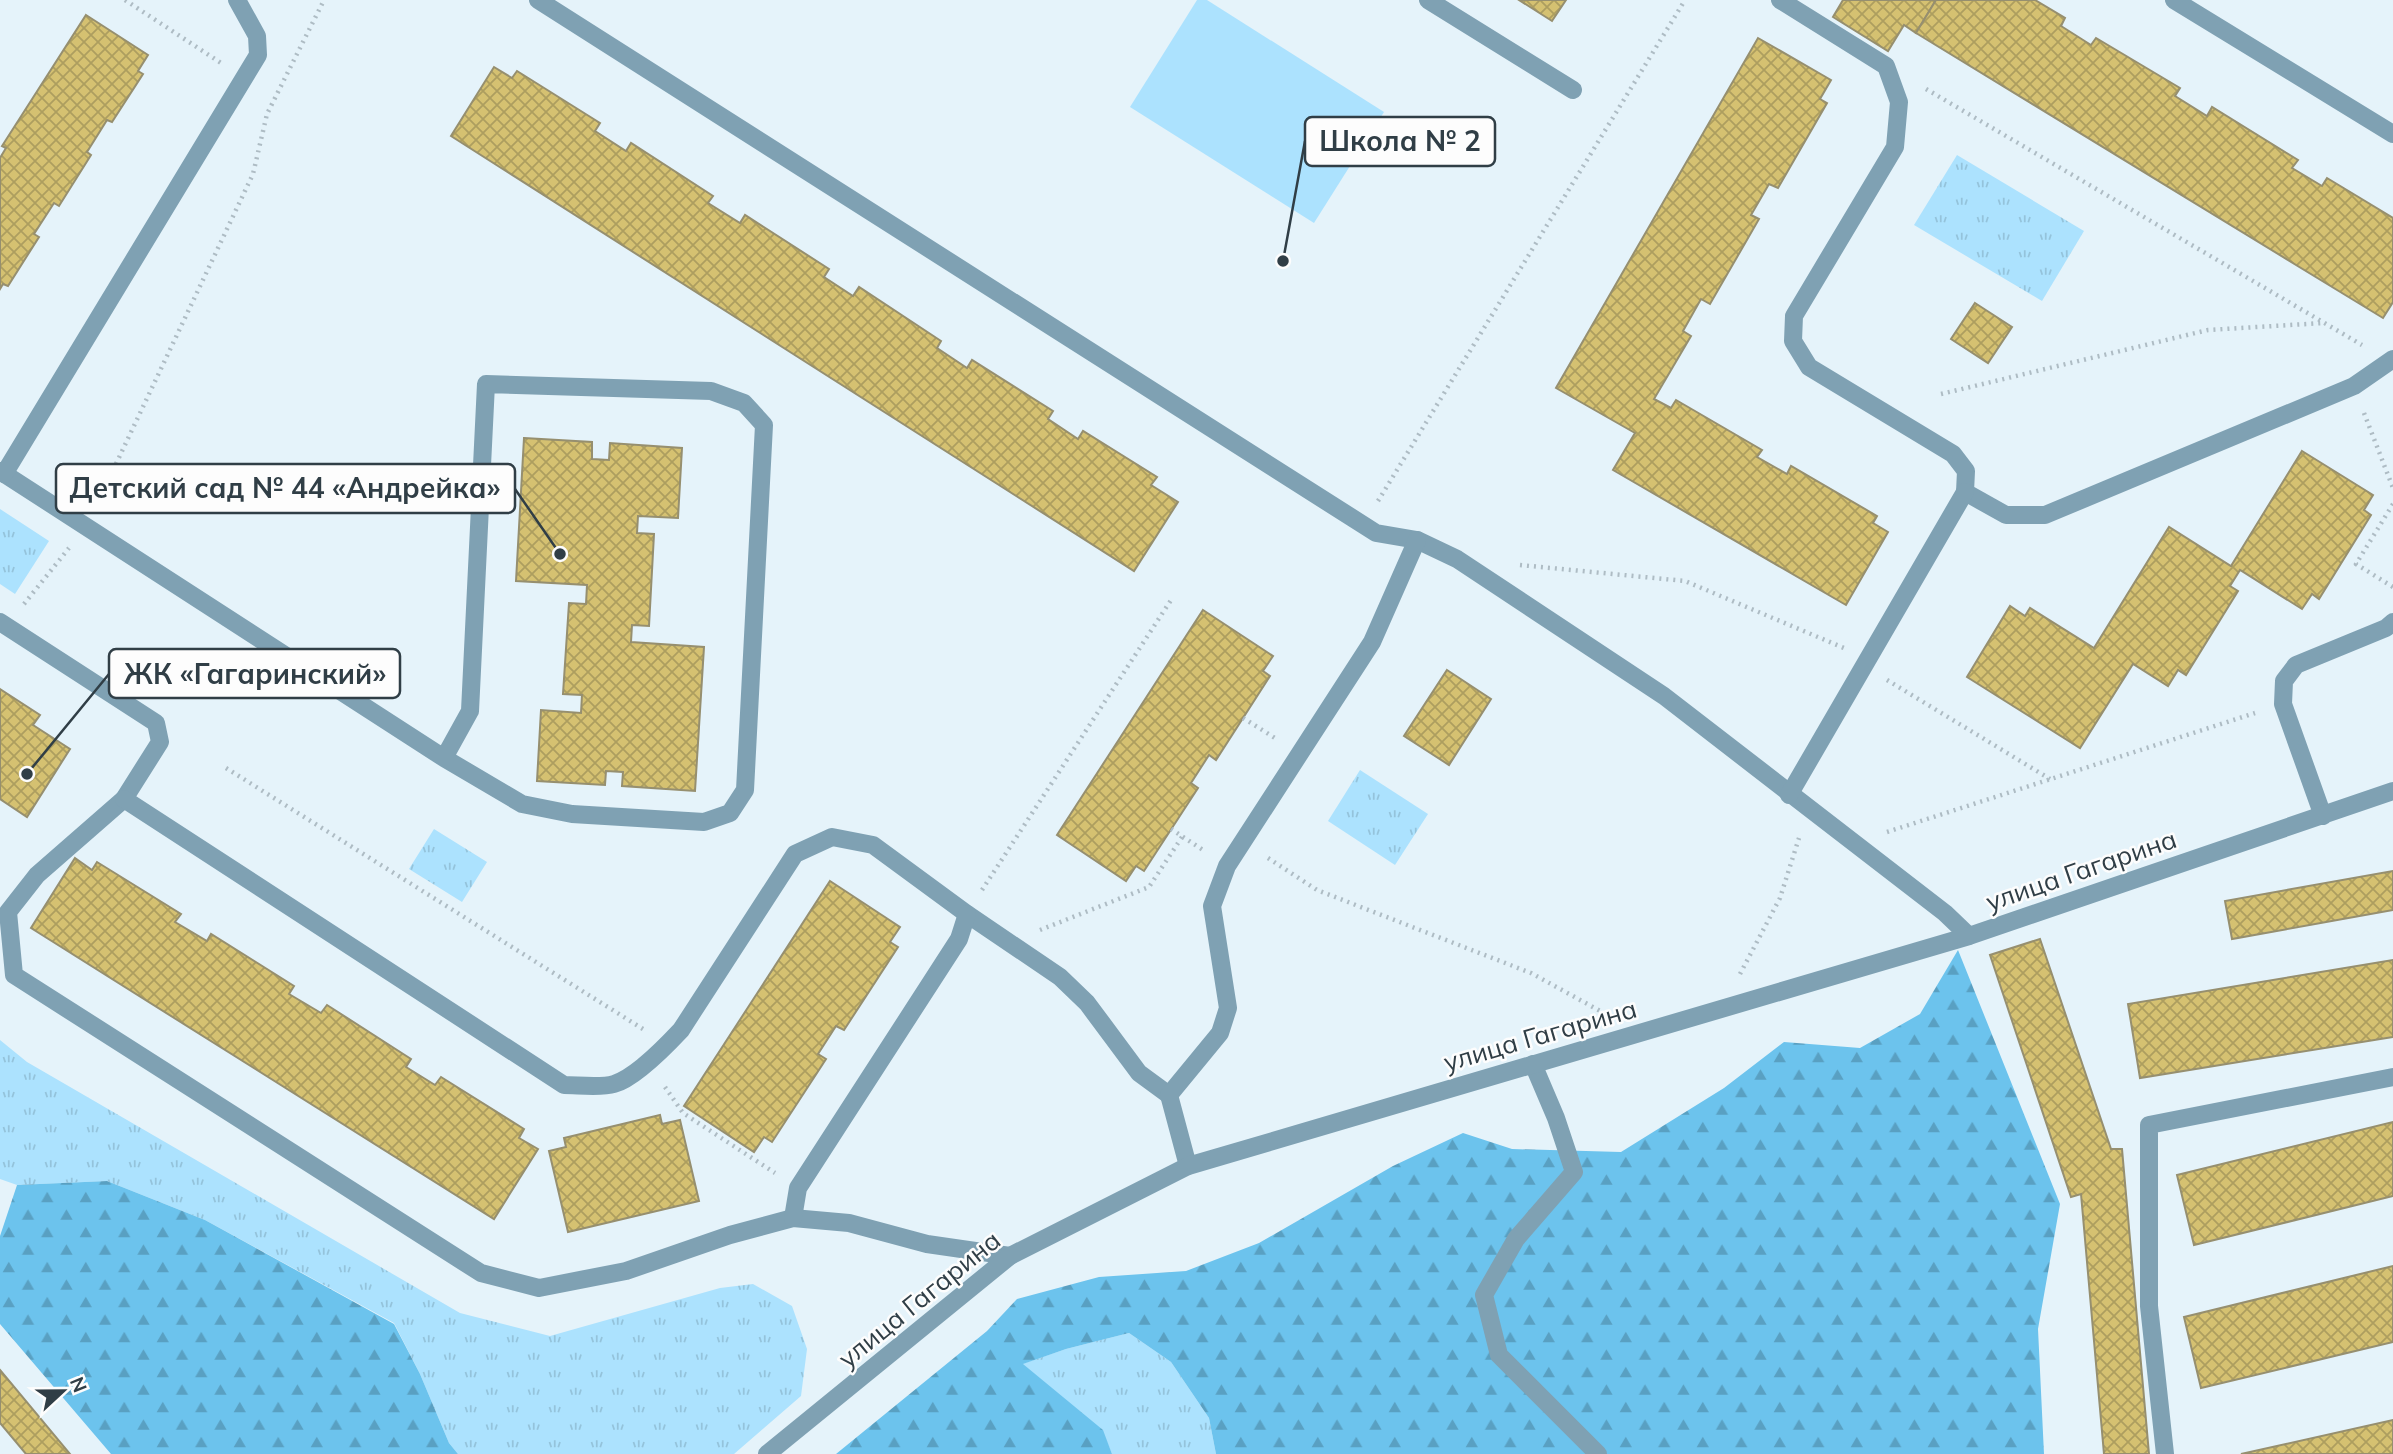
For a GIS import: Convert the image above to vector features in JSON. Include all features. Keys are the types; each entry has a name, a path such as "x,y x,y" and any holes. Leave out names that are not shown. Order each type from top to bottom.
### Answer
{"street":[{"path":"237,0 257,36 258,55 2,473 444,758 522,804 560,811 704,822 730,813 745,790 764,425 744,403 711,391 486,384 470,711 444,758"},
{"path":"538,0 1376,533 1417,540 1457,559 1664,696 1945,913 1969,936"},
{"path":"1428,0 1573,90"},
{"path":"1780,0 1886,65 1899,102 1895,147 1794,316 1793,341 1810,367 1953,454 1966,471 1965,492 1789,795"},
{"path":"2174,0 2393,134"},
{"path":"1965,492 2006,515 2045,515 2354,386 2391,360"},
{"path":"1169,1095 1220,1033 1228,1008 1212,906 1227,866 1372,642 1417,540"},
{"path":"2323,816 2283,704 2284,681 2296,665 2386,628 2393,622"},
{"path":"3,624 156,723 160,742 124,799 37,875 4,909 14,975 481,1273 539,1288 626,1271 730,1235 793,1218 849,1223 927,1244 1010,1256"},
{"name":"улица Гагарина","path":"767,1454 1010,1256 1188,1166 1969,936 2393,791"},
{"path":"124,799 564,1085 614,1084 649,1063 681,1030 795,855 832,837 873,845 967,914 1060,977 1087,1003 1139,1073 1169,1095 1188,1166"},
{"path":"793,1218 798,1188 959,939 967,914"},
{"path":"1533,1064 1556,1118 1574,1172 1516,1239 1484,1295 1499,1355 1598,1454"},
{"path":"2165,1454 2150,1306 2149,1125 2393,1077"}],"path":[{"path":"125,0 243,78"},
{"path":"3,624 86,527 253,174 267,114 324,0"},
{"path":"1363,525 1685,0"},
{"path":"1886,65 2391,360"},
{"path":"1941,394 2208,330 2324,323"},
{"path":"2354,386 2393,488"},
{"path":"2393,503 2356,564 2393,587"},
{"path":"1510,564 1685,581 1848,649 1885,678 2050,779"},
{"path":"967,914 1173,597"},
{"path":"1853,843 2283,704"},
{"path":"1243,718 1300,755"},
{"path":"226,768 667,1045"},
{"path":"1722,1009 1780,898 1808,809"},
{"path":"1171,829 1227,866"},
{"path":"1009,942 1149,887 1182,836"},
{"path":"1243,842 1317,890 1531,973 1640,1033"},
{"path":"649,1063 683,1113 798,1188"}],"green space":[{"path":"1197,0 1207,0 1384,112 1314,223 1130,107"},
{"path":"1957,155 2084,231 2042,301 1914,225"},
{"path":"0,509 49,541 15,594 0,584"},
{"path":"1360,770 1428,814 1395,865 1328,821"},
{"path":"434,829 487,862 462,902 409,869"},
{"path":"1958,950 2060,1204 2038,1329 2044,1454 1216,1454 1209,1418 1171,1362 1129,1333 1066,1349 1023,1364 1103,1430 1112,1454 836,1454 987,1331 1017,1299 1099,1277 1186,1271 1259,1243 1393,1166 1463,1133 1512,1149 1621,1152 1724,1088 1784,1042 1860,1048 1920,1014"},
{"path":"0,1040 27,1062 460,1313 550,1336 720,1288 753,1284 792,1306 807,1349 801,1396 734,1454 458,1454 449,1443 420,1374 394,1323 205,1220 107,1181 17,1185 0,1179"},
{"path":"107,1181 205,1220 394,1324 420,1374 449,1443 458,1454 111,1454 0,1324 0,1236 17,1185"},
{"path":"1129,1333 1171,1362 1209,1418 1216,1454 1112,1454 1102,1430 1022,1364 1066,1349"}],"building":[{"path":"1519,0 1566,0 1552,21"},
{"path":"1843,0 1936,0 1916,33 1904,25 1888,51 1833,17"},
{"path":"1936,0 2035,0 2065,18 2061,26 2091,45 2096,38 2180,88 2175,96 2207,116 2212,107 2298,160 2292,168 2322,186 2327,178 2393,218 2393,302 2383,318 1916,33"},
{"path":"86,15 148,55 138,71 143,74 112,122 107,120 87,152 91,155 59,206 54,203 34,234 39,237 8,286 3,284 0,289 0,158 6,148 2,146"},
{"path":"1758,38 1831,80 1820,99 1827,103 1778,188 1769,184 1751,215 1759,219 1710,304 1701,299 1683,331 1691,336 1654,399 1671,408 1676,400 1762,450 1757,457 1787,474 1791,466 1877,516 1873,523 1888,532 1846,605 1613,470 1635,433 1556,388"},
{"path":"494,67 512,78 517,71 600,123 595,131 626,151 631,143 713,196 708,203 740,223 745,215 829,269 824,277 853,296 859,287 941,341 937,348 967,368 972,360 1053,411 1048,419 1078,439 1083,431 1157,477 1151,485 1178,502 1134,571 451,136"},
{"path":"1975,303 2012,327 1988,363 1951,339"},
{"path":"524,438 592,442 592,459 609,460 610,443 682,448 678,518 638,516 637,533 654,534 649,626 632,625 631,642 704,647 695,791 622,786 623,772 606,771 605,785 537,781 541,710 581,713 582,695 563,694 569,603 586,604 587,585 516,581"},
{"path":"2302,451 2373,495 2364,510 2371,515 2319,599 2312,594 2302,609 2240,570 2230,586 2238,591 2186,675 2178,670 2168,686 2133,664 2080,748 1967,677 2010,606 2025,616 2030,608 2094,648 2169,527 2231,566"},
{"path":"1203,610 1273,656 1263,671 1270,676 1216,760 1209,755 1191,783 1198,788 1144,871 1136,866 1126,881 1057,835"},
{"path":"1447,670 1491,699 1449,765 1404,736"},
{"path":"0,689 40,715 33,725 70,749 27,817 0,799"},
{"path":"75,858 92,870 97,862 181,914 175,922 207,941 211,934 294,986 289,994 321,1013 327,1005 411,1059 406,1067 435,1085 441,1077 524,1129 519,1138 538,1149 494,1219 31,928"},
{"path":"2393,871 2393,910 2232,939 2225,901"},
{"path":"830,881 900,927 890,942 898,947 844,1030 836,1026 818,1054 826,1059 772,1142 764,1137 754,1152 684,1106"},
{"path":"2040,939 2111,1149 2122,1149 2149,1454 2104,1454 2081,1194 2071,1197 1990,955"},
{"path":"2393,960 2393,1037 2140,1078 2128,1004"},
{"path":"660,1115 662,1124 680,1120 699,1201 568,1232 549,1151 566,1147 564,1138"},
{"path":"2393,1122 2393,1196 2194,1245 2177,1175"},
{"path":"2393,1266 2393,1342 2201,1388 2184,1317"},
{"path":"0,1370 70,1454 26,1454 0,1423"},
{"path":"2393,1420 2393,1454 2241,1454"}],"place":[{"name":"Школа № 2","path":"1283,261"},
{"name":"Детский сад № 44 «Андрейка»","path":"560,554"},
{"name":"ЖК «Гагаринский»","path":"27,774"}]}
